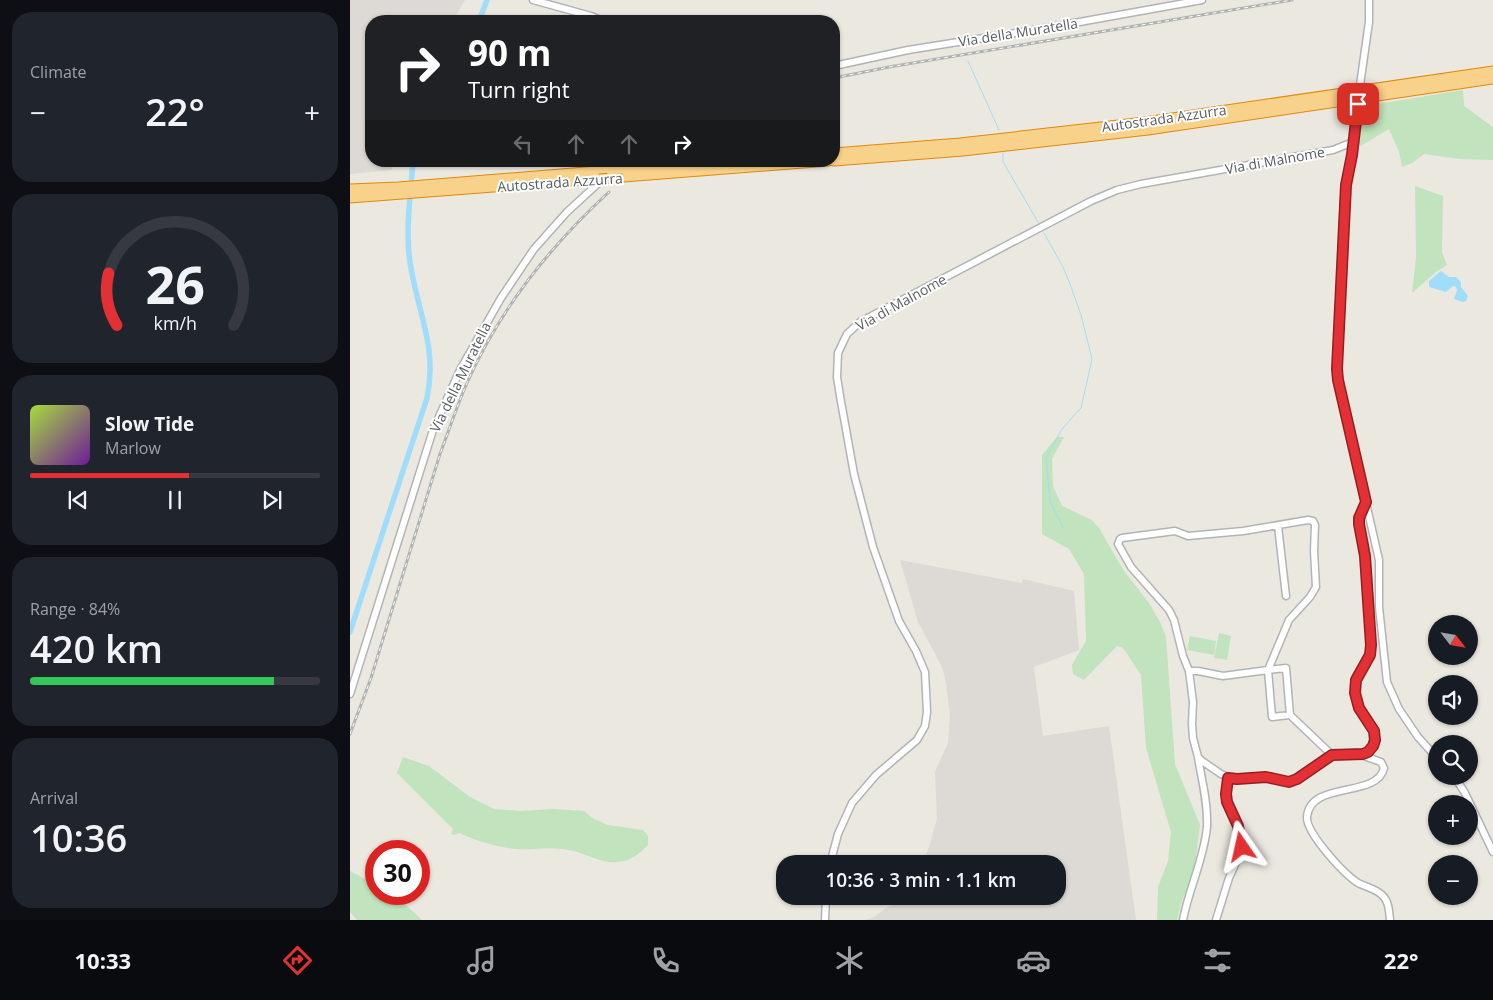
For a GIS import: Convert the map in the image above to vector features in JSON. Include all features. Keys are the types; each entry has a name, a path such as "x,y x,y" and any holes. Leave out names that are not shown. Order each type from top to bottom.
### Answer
{"highway":[{"name":"Autostrada Azzurra","path":"840,153 960,143 1135,123 1493,71"},
{"name":"Autostrada Azzurra","path":"840,160 963,150 1148,130 1493,80"},
{"name":"Autostrada Azzurra","path":"422,189 600,179 622,167"},
{"name":"Autostrada Azzurra","path":"350,198 422,189 728,167"},
{"name":"Autostrada Azzurra","path":"350,189 399,191"}],"street":[{"path":"533,0 587,15"},
{"name":"Via della Muratella","path":"840,65 908,50 1202,0"},
{"path":"1360,85 1369,22 1369,0"},
{"path":"1358,104 1344,205 1337,376 1379,564 1379,607 1387,682 1398,709 1428,749"},
{"name":"Via di Malnome","path":"832,855 838,834 852,803 872,779 917,740 925,726 927,712 925,672 900,621 878,563 853,468 837,377 838,353 847,334 860,322 1091,201 1110,193 1141,184 1333,150 1353,142"},
{"name":"Via della Muratella","path":"350,694 433,430 460,370 501,298 540,241 575,203 609,174 621,167"},
{"path":"1361,755 1371,749 1375,737 1373,728 1358,706 1355,693 1356,680 1371,650 1366,570 1359,524 1359,518 1366,502"},
{"path":"1183,920 1198,870 1206,829 1204,792 1192,728 1193,702 1189,671 1173,617 1129,564 1118,545 1119,540 1175,531 1188,536 1249,530 1308,520 1315,523 1314,551 1317,584 1311,596 1288,620 1268,670 1272,717 1290,715"},
{"path":"1278,526 1286,596"},
{"path":"1189,671 1223,676 1286,668 1290,715 1332,755"},
{"path":"1198,757 1228,778 1266,777 1289,782 1297,779 1332,755 1361,755 1381,762 1384,768 1381,774 1364,786 1331,793 1320,798 1310,808 1308,822 1323,849 1342,869 1357,882 1384,896 1390,920"},
{"path":"1216,920 1229,878 1242,850 1238,826 1226,800 1228,778"},
{"path":"1460,785 1493,852"},
{"path":"825,920 826,905"}],"shaded area":[{"path":"350,0 465,0 456,15 365,15 365,167 393,167 392,170 350,174"},
{"path":"900,560 1022,583 1023,579 1074,591 1079,650 1034,667 1043,736 1109,726 1136,920 865,920 874,917 894,905 1066,905 1066,855 926,855 937,819 935,772 948,743 950,714 945,677 941,665 918,622"}],"green space":[{"path":"1463,90 1464,106 1493,127 1493,160 1459,159 1424,154 1412,163 1402,167 1399,152 1389,129 1352,151 1359,107"},
{"path":"1415,186 1443,196 1442,252 1447,265 1412,293 1416,257"},
{"path":"1057,437 1064,437 1052,459 1053,486 1062,506 1092,520 1099,528 1124,571 1149,603 1166,637 1175,764 1200,825 1195,865 1177,920 1157,920 1158,887 1168,861 1171,832 1146,748 1141,675 1123,648 1117,646 1084,680 1073,674 1072,665 1086,641 1084,574 1069,549 1042,534 1042,455"},
{"path":"1219,633 1231,636 1227,660 1214,658"},
{"path":"1190,636 1216,641 1214,655 1187,650"},
{"path":"403,757 429,766 470,797 494,809 584,811 594,819 608,825 643,830 648,836 648,845 631,859 612,862 578,852 553,848 526,849 503,847 488,844 459,833 451,834 453,829 397,773"},
{"path":"350,871 365,879 365,905 406,905 422,920 357,920 350,912"}],"water":[{"path":"1441,271 1449,277 1456,277 1461,282 1461,287 1468,296 1466,301 1454,299 1456,287 1453,286 1446,292 1429,287 1429,281"}],"waterway":[{"path":"481,15 487,0"},
{"path":"968,61 999,130"},
{"path":"1003,153 1003,162 1038,222"},
{"path":"350,632 427,398 430,380 428,345 413,280 409,250 408,225 413,167"},
{"path":"1044,233 1070,284 1081,315 1092,359 1081,408 1062,429 1046,458 1050,501 1063,528"}],"railway":[{"path":"840,77 1292,0"},
{"path":"350,734 371,678 440,454 467,383 495,330 528,280 566,235 609,192"}],"route":[{"path":"1242,847 1238,826 1227,802 1226,788 1228,778 1266,777 1289,782 1297,779 1319,762 1332,755 1365,754 1371,749 1375,740 1373,728 1362,714 1355,693 1356,680 1371,650 1367,577 1359,524 1359,518 1366,502 1337,369 1346,185 1352,155 1358,104"}]}
